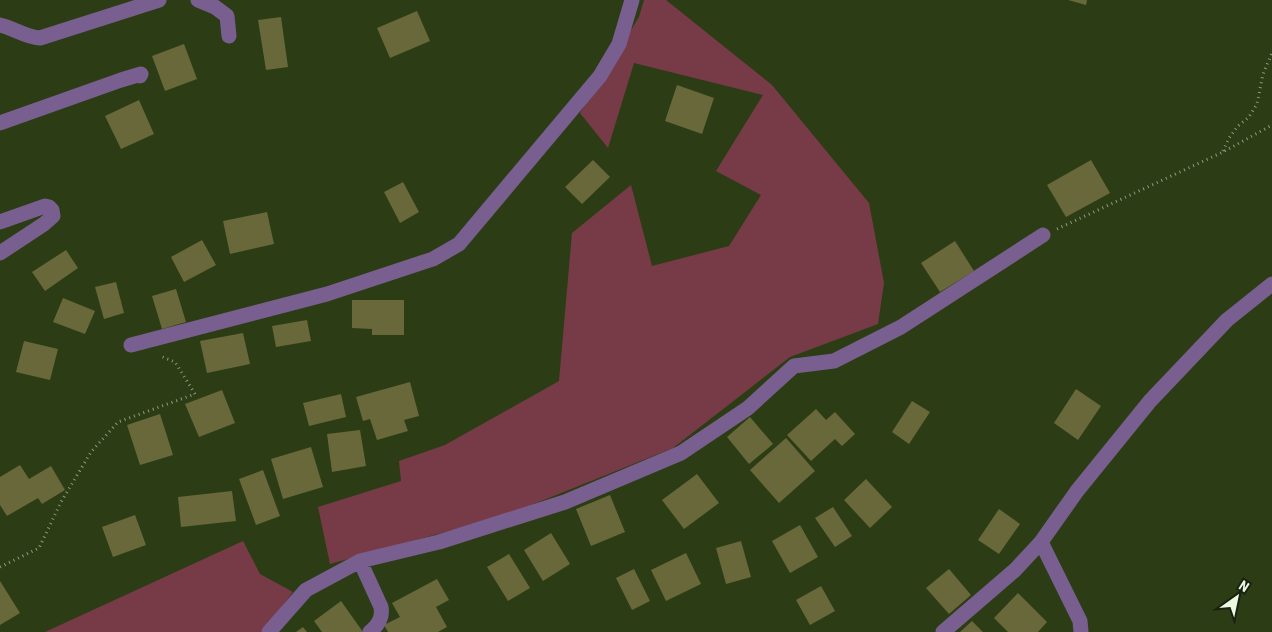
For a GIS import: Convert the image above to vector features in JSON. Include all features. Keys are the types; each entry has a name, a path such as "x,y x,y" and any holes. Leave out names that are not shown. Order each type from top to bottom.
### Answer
{"street":[{"path":"0,25 10,27 30,37 40,38 159,0"},
{"path":"198,0 215,7 227,16 229,36"},
{"path":"131,345 327,294 433,259 459,244 600,76 619,44 632,0"},
{"path":"0,123 121,80 141,74 140,76"},
{"path":"0,222 45,206 49,207 52,212 52,216 44,224 0,254"},
{"path":"269,632 306,590 360,561 439,542 565,502 681,453 748,408 794,366 834,362 901,326 1043,235"},
{"path":"943,632 1015,570 1041,542 1077,491 1150,401 1227,320 1272,284"},
{"path":"1041,542 1080,621 1081,632"},
{"path":"360,561 382,613 380,619 370,632"}],"path":[{"path":"1223,152 1238,126 1249,117 1256,104 1263,74 1272,53"},
{"path":"1043,235 1223,152 1272,125"},
{"path":"0,567 39,548 62,502 91,452 118,422 196,394 175,362 131,345"}],"shaded area":[{"path":"644,0 666,0 772,85 869,203 884,283 878,324 790,357 673,448 509,514 330,564 318,507 401,481 399,461 445,445 559,381 572,233 631,185 652,266 729,246 761,195 716,171 763,95 634,63 608,148 580,113 639,17"},
{"path":"243,541 260,574 293,592 262,632 45,632"}],"building":[{"path":"1068,0 1087,0 1086,5"},
{"path":"417,11 430,41 390,58 377,28"},
{"path":"281,17 288,67 266,70 258,20"},
{"path":"184,44 197,79 165,91 152,56"},
{"path":"677,85 714,98 702,134 665,121"},
{"path":"139,100 154,134 121,149 105,116"},
{"path":"593,160 610,177 582,204 565,187"},
{"path":"1091,160 1110,193 1066,217 1047,185"},
{"path":"403,182 419,212 400,223 384,192"},
{"path":"267,212 274,244 230,254 223,221"},
{"path":"202,240 216,265 184,282 171,257"},
{"path":"955,241 974,271 940,292 921,263"},
{"path":"66,250 78,268 45,291 32,272"},
{"path":"116,282 124,313 104,319 95,287"},
{"path":"176,289 186,322 162,329 152,296"},
{"path":"63,298 95,311 85,334 53,322"},
{"path":"352,300 404,300 404,335 372,335 372,329 352,328"},
{"path":"307,320 311,341 276,347 272,326"},
{"path":"243,333 250,364 207,373 200,341"},
{"path":"24,341 58,349 50,380 16,372"},
{"path":"410,382 419,416 404,420 408,431 377,440 370,419 363,421 356,397"},
{"path":"1076,389 1101,406 1078,440 1054,423"},
{"path":"222,390 235,423 199,437 185,404"},
{"path":"341,394 346,417 309,426 303,403"},
{"path":"912,401 930,412 909,444 892,432"},
{"path":"816,409 826,420 835,412 855,434 842,446 835,439 811,461 787,435"},
{"path":"160,414 173,455 140,465 127,425"},
{"path":"750,417 773,444 749,464 727,437"},
{"path":"360,430 366,466 332,472 327,434"},
{"path":"786,438 815,471 779,503 750,470"},
{"path":"311,447 323,487 283,499 271,459"},
{"path":"20,465 29,479 51,466 65,490 42,504 38,498 7,516 0,505 0,477"},
{"path":"263,470 280,516 256,525 239,479"},
{"path":"697,474 719,503 684,529 662,500"},
{"path":"866,479 892,507 870,528 844,500"},
{"path":"232,491 236,521 181,527 178,497"},
{"path":"610,495 625,532 591,546 576,509"},
{"path":"833,507 852,536 835,547 815,518"},
{"path":"999,509 1020,524 999,554 978,540"},
{"path":"135,515 146,545 113,557 102,527"},
{"path":"800,525 818,557 790,573 772,541"},
{"path":"551,533 570,564 543,581 524,550"},
{"path":"741,541 751,577 726,584 716,548"},
{"path":"686,553 701,584 666,601 651,570"},
{"path":"509,554 530,588 508,601 487,567"},
{"path":"634,569 650,601 632,610 616,578"},
{"path":"949,569 971,595 949,614 926,588"},
{"path":"437,579 449,600 436,607 447,627 438,632 388,632 384,625 400,617 392,603"},
{"path":"0,581 20,613 0,625"},
{"path":"821,586 835,611 810,625 796,600"},
{"path":"1018,593 1047,622 1038,632 1008,632 994,618"},
{"path":"341,601 363,632 322,632 314,621"},
{"path":"972,621 983,632 960,632"},
{"path":"303,627 307,632 296,632"}]}
